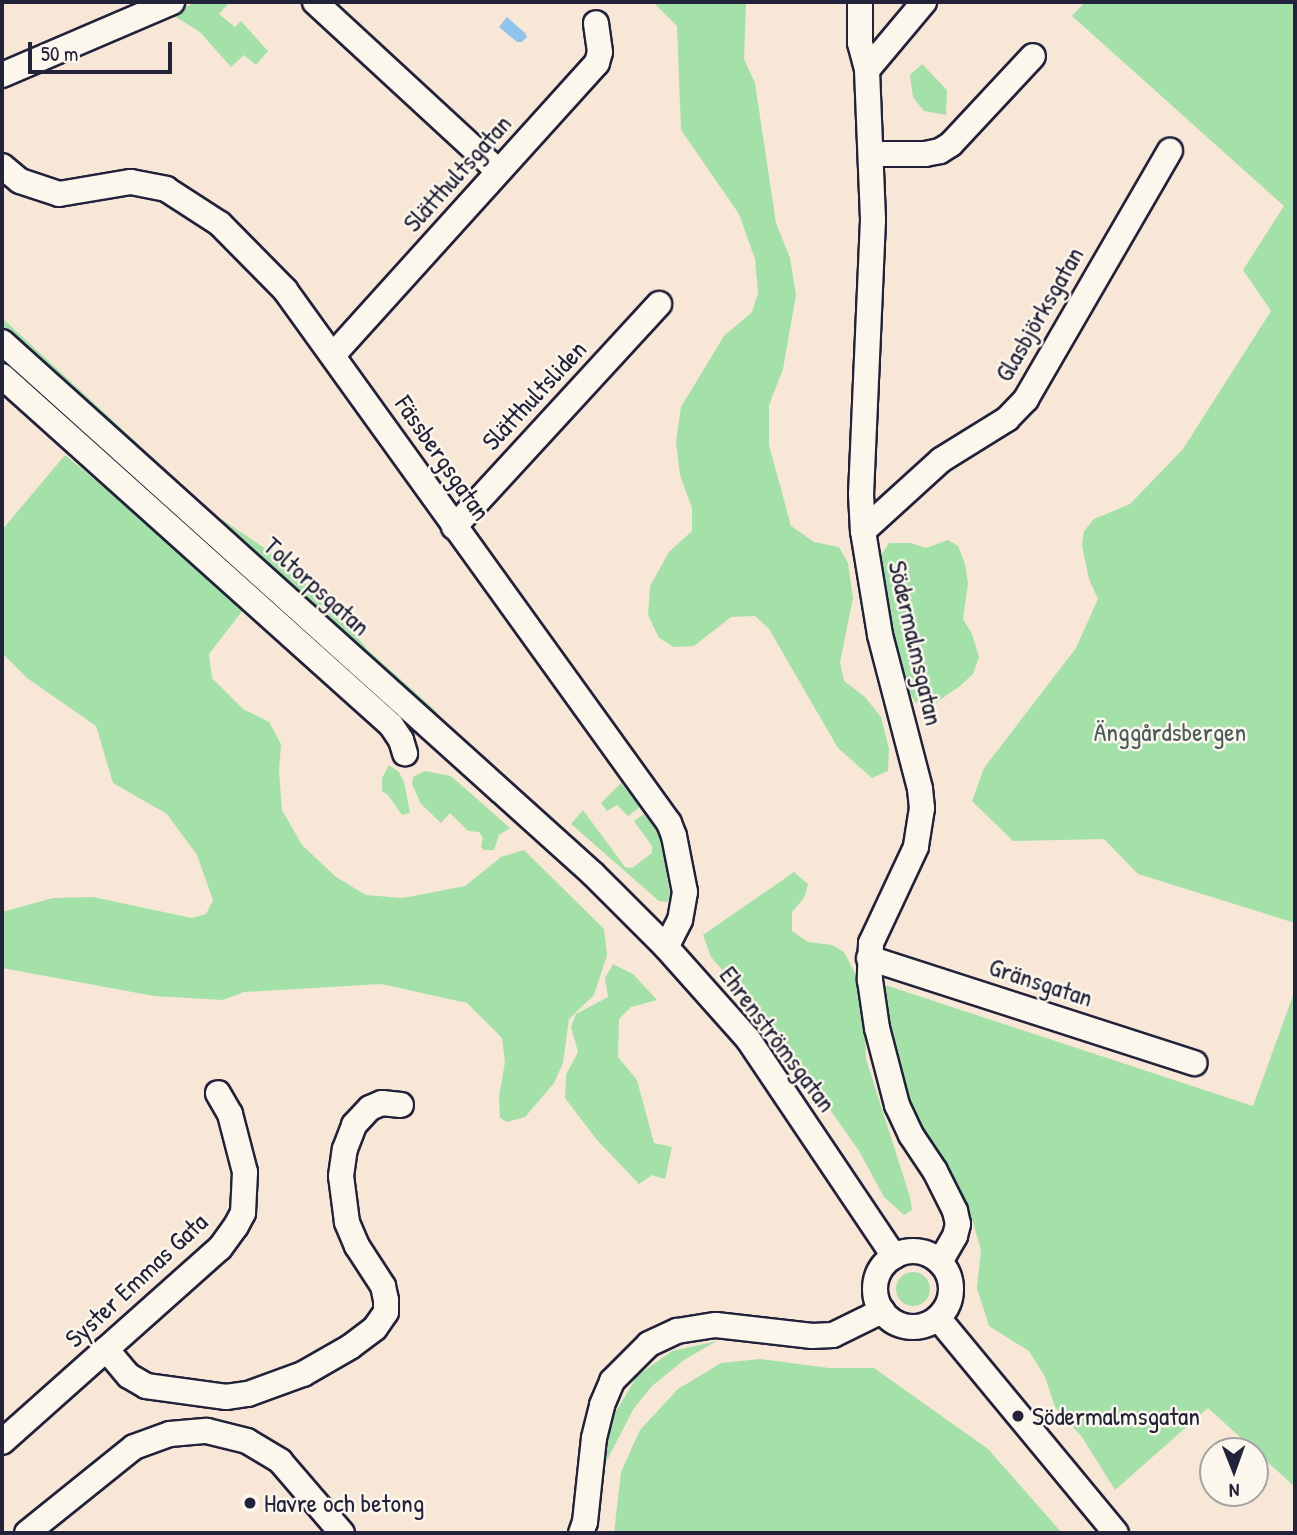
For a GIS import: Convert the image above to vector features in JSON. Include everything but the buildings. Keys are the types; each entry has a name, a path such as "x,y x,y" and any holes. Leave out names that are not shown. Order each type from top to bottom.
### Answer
{"street":[{"path":"2,75 172,2"},
{"path":"315,2 498,171"},
{"name":"Södermalmsgatan","path":"860,2 860,43 867,70 872,154 872,266 861,494 863,531 880,635 920,789 922,808 916,847 879,924 869,958 877,1028 897,1105 911,1135 935,1171 956,1211 958,1224 955,1236 940,1262"},
{"path":"867,70 924,2"},
{"name":"Slätthultsgatan","path":"334,355 597,63 600,52 596,23"},
{"path":"872,154 925,154 940,151 951,144 1033,56"},
{"name":"Glasbjörksgatan","path":"863,531 941,460 1007,419 1026,399 1170,151"},
{"name":"Fässbergsgatan","path":"2,166 20,181 59,194 131,182 166,189 220,224 285,290 663,813 674,836 685,892 684,907 666,947"},
{"name":"Slätthultsliden","path":"454,527 659,304"},
{"name":"Toltorpsgatan","path":"2,342 593,874"},
{"name":"Toltorpsgatan","path":"2,376 391,725 405,753"},
{"name":"Ehrenströmsgatan","path":"593,874 666,947 748,1039 894,1256"},
{"name":"Gränsgatan","path":"869,958 1194,1063"},
{"name":"Syster Emmas Gata","path":"2,1441 220,1248 243,1213 245,1172 240,1147 230,1114 218,1093"},
{"path":"106,1349 129,1376 146,1386 226,1398 266,1389 303,1374 350,1348 375,1328 386,1312 383,1286 357,1246 347,1222 341,1176 345,1149 354,1125 370,1108 382,1103 401,1105"},
{"path":"908,1252 921,1252 940,1262 946,1271 951,1291 949,1301 938,1318 919,1327 908,1327 889,1319 876,1297 876,1281 883,1267 894,1256 908,1252"},
{"path":"581,1533 585,1522 594,1438 602,1405 612,1381 649,1344 677,1331 706,1326 743,1326 812,1336 833,1335 882,1311"},
{"path":"938,1318 1116,1533"},
{"path":"27,1533 134,1447 170,1434 207,1431 247,1441 280,1461 342,1533"}],"green space":[{"path":"196,2 230,2 219,14 235,27 241,21 268,51 256,65 244,55 231,67 200,32 171,14"},
{"path":"653,2 746,2 744,59 755,83 776,223 790,258 796,295 783,369 769,405 769,445 791,526 814,542 839,547 848,563 853,598 840,662 844,681 865,697 881,717 889,749 888,771 872,778 838,748 769,629 755,616 731,617 694,646 674,647 659,638 648,615 650,586 669,552 692,531 692,508 680,475 676,442 681,407 724,336 752,312 758,293 755,259 739,214 681,130 677,26"},
{"name":"Änggårdsbergen","path":"1085,2 1295,2 1295,923 1138,874 1104,839 1013,841 972,801 984,768 1076,648 1098,599 1089,579 1082,546 1084,531 1094,519 1130,504 1183,449 1271,311 1243,270 1284,206 1072,16"},
{"path":"922,64 947,90 946,115 924,111 913,97 910,75"},
{"path":"2,318 215,515 269,551 323,598 368,650 436,711 455,735 38,362 2,328"},
{"path":"65,455 247,605 209,654 212,678 243,709 269,722 281,744 279,771 282,810 302,845 336,877 366,895 403,898 465,886 501,857 524,850 604,929 607,955 594,995 569,1019 563,1063 554,1083 525,1117 507,1122 500,1118 499,1097 505,1062 502,1038 467,1003 381,984 244,992 223,1000 154,996 2,968 2,912 53,898 93,897 192,918 206,914 213,900 197,855 167,814 113,783 96,726 27,678 2,653 2,530"},
{"path":"948,540 958,546 965,564 968,583 963,619 972,634 979,657 973,674 960,686 937,702 925,705 915,702 905,684 876,563 889,543 911,543 926,548"},
{"path":"389,765 399,772 404,782 410,813 402,815 382,791 382,778"},
{"path":"425,771 451,776 510,828 499,835 494,850 484,850 481,847 483,838 479,832 468,831 450,813 441,823 421,804 412,784 413,777"},
{"path":"621,783 640,807 628,816 617,805 607,811 601,803"},
{"path":"583,810 625,867 632,868 652,853 652,846 634,821 644,814 660,835 670,894 668,902 659,901 571,824"},
{"path":"794,872 808,884 804,898 792,912 792,931 808,942 832,945 844,952 854,971 865,1020 866,1059 910,1197 912,1210 904,1215 884,1197 859,1151 773,1028 711,957 703,935"},
{"path":"613,964 633,974 657,1000 631,1007 619,1019 618,1057 637,1080 654,1143 672,1147 665,1179 652,1175 639,1184 597,1140 565,1098 566,1075 578,1052 571,1027 576,1014 608,997 605,978"},
{"path":"882,984 1253,1106 1295,990 1295,1487 1269,1463 1269,1437 1240,1437 1208,1408 1115,1490 1082,1437 1055,1407 1045,1377 1029,1351 989,1326 977,1288 981,1250 968,1205 946,1167 921,1133 902,1084 890,1039"},
{"path":"913,1272 925,1277 930,1289 925,1301 913,1306 901,1301 896,1289 901,1277"},
{"path":"717,1341 684,1360 652,1386 634,1408 605,1464 612,1418 637,1376 672,1351"},
{"path":"760,1359 829,1368 874,1368 988,1449 1062,1533 614,1533 621,1472 640,1430 678,1389 721,1363"}],"water":[{"path":"507,17 525,33 527,37 522,42 517,42 499,27"}],"place":[{"name":"Södermalmsgatan","path":"1018,1416"},
{"name":"Havre och betong","path":"250,1503"}]}
